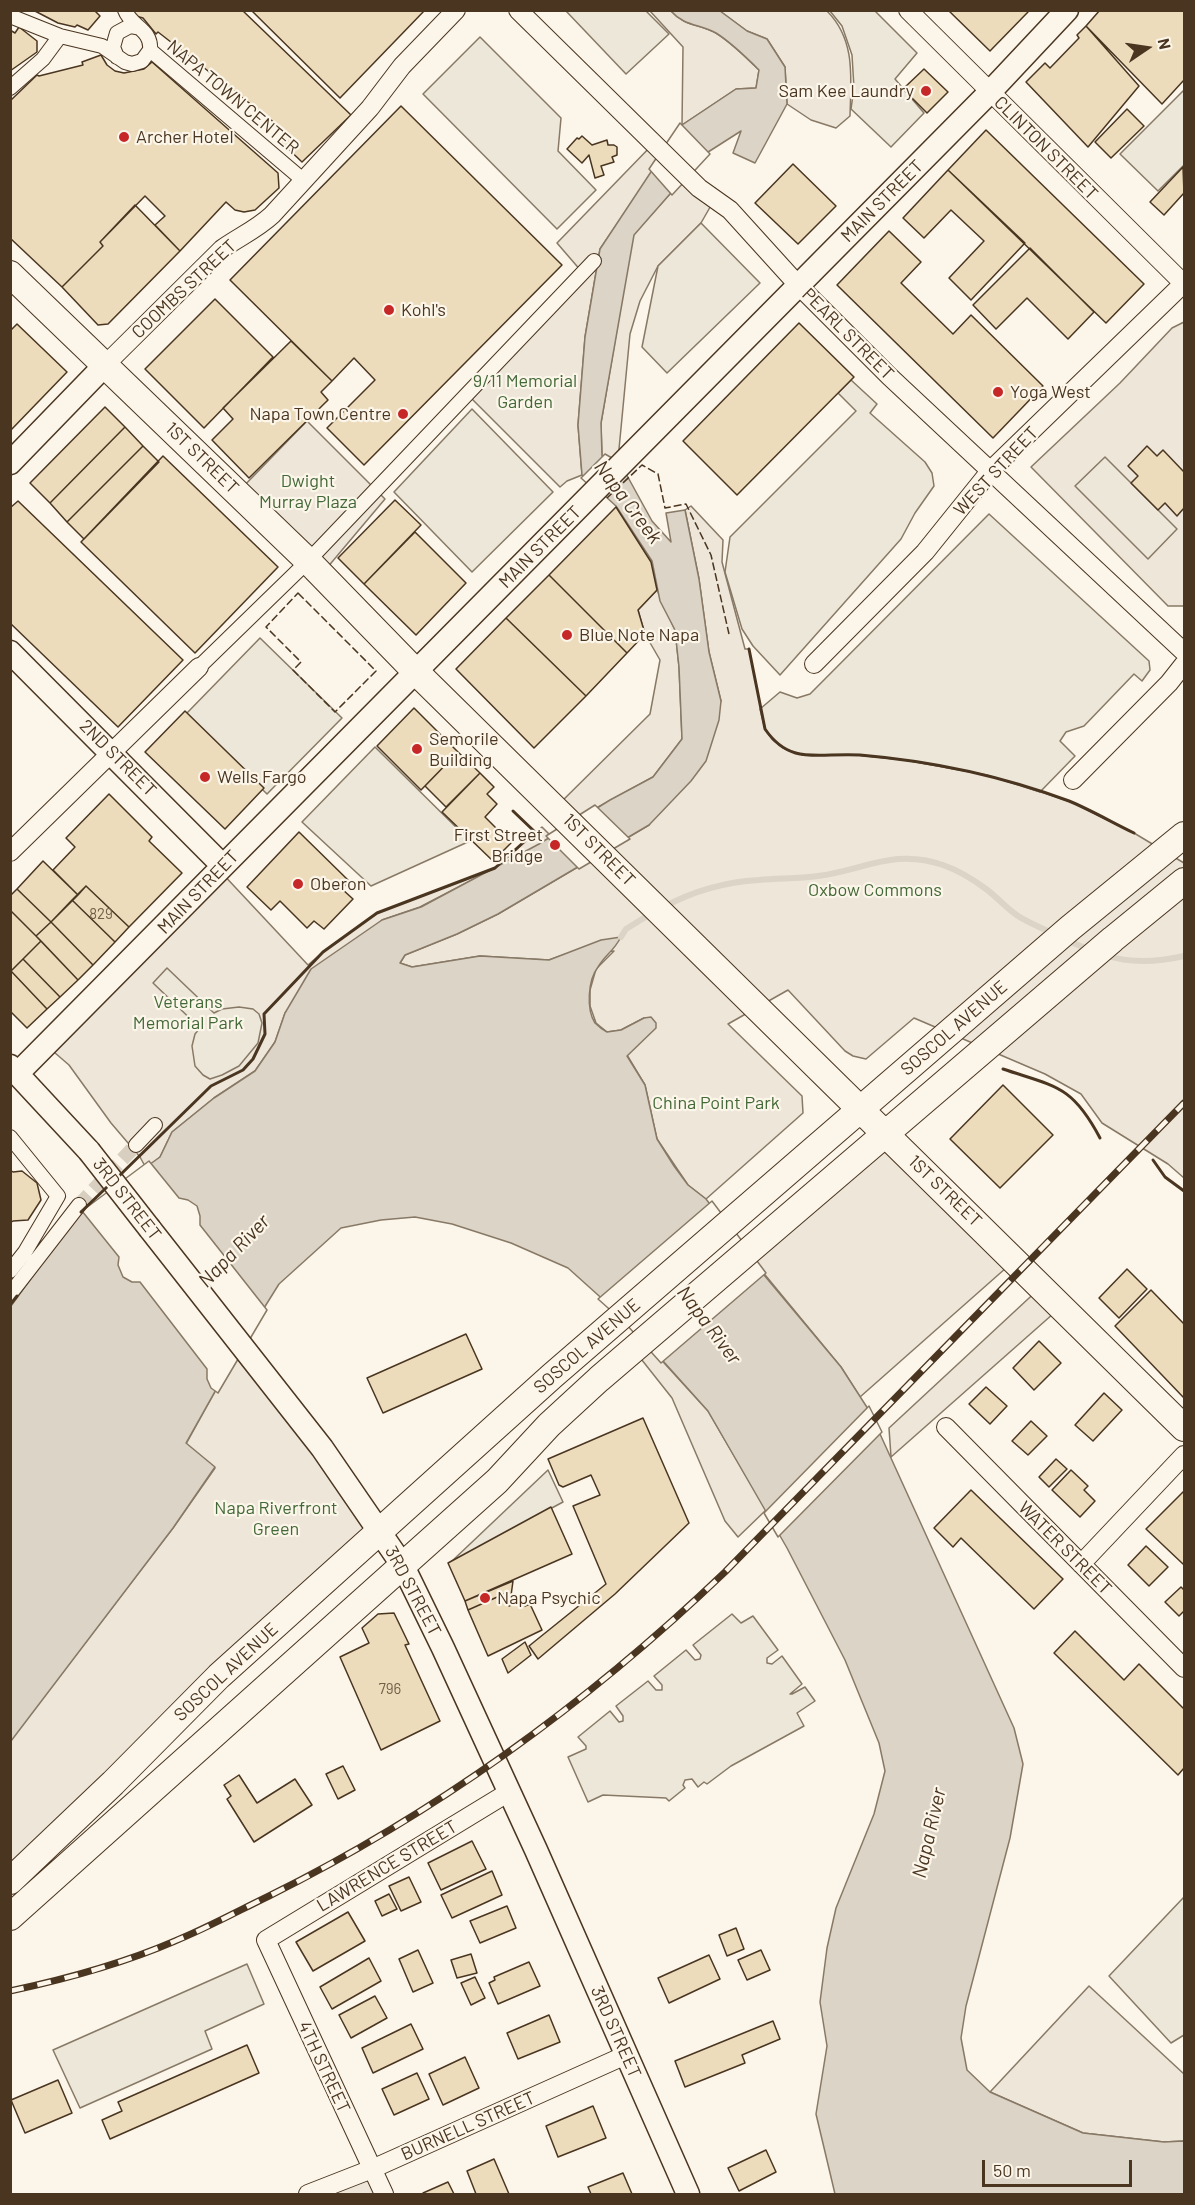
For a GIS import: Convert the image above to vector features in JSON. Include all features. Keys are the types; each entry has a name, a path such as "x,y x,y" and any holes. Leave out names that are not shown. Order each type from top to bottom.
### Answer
{"main road":[{"name":"1ST STREET","path":"10,274 309,561 415,670 1185,1428"},
{"name":"SOSCOL AVENUE","path":"10,1881 121,1776 219,1676 612,1323 1079,921 1185,835"},
{"name":"SOSCOL AVENUE","path":"10,1917 497,1481 566,1409 1185,881"}],"street":[{"path":"125,10 129,20 149,38 150,50"},
{"name":"COOMBS STREET","path":"10,463 222,249 259,226 370,108 402,66 456,10"},
{"name":"PEARL STREET","path":"518,10 699,188 730,210 798,285 890,376 1185,652"},
{"name":"CLINTON STREET","path":"908,10 1184,283"},
{"name":"MAIN STREET","path":"13,1073 224,866 415,670 588,500 990,92 1067,10"},
{"name":"NAPA TOWN CENTER","path":"10,16 60,36 102,46 125,62 137,63 145,58 150,50 303,180"},
{"path":"118,57 113,47 117,33 130,26 140,28"},
{"path":"10,88 43,59 60,36"},
{"path":"10,852 309,561 594,261"},
{"name":"WEST STREET","path":"813,664 925,552 992,470 1184,283"},
{"name":"2ND STREET","path":"10,652 224,866"},
{"path":"1073,780 1185,664"},
{"name":"3RD STREET","path":"13,1073 89,1151 322,1448 403,1566 448,1658 545,1870 688,2194"},
{"path":"136,1144 155,1125"},
{"path":"10,1137 58,1196 25,1252 10,1271"},
{"path":"10,1294 79,1205"},
{"name":"WATER STREET","path":"946,1427 1185,1668"},
{"path":"1082,1564 1185,1455"},
{"name":"LAWRENCE STREET","path":"266,1940 509,1792"},
{"name":"4TH STREET","path":"266,1940 384,2194"},
{"name":"BURNELL STREET","path":"308,2194 372,2169 626,2055"}],"green space":[{"path":"650,11 671,11 681,20 710,30 722,37 759,70 756,88 736,89 682,125 683,47"},
{"path":"720,11 827,11 843,34 850,60 850,116 836,128 811,120 787,104 785,67 767,39 747,31"},
{"name":"9/11 Memorial Garden","path":"654,143 665,154 600,249 585,337 578,425 582,475 567,481 560,487 466,393 582,272 557,243"},
{"path":"687,175 713,202 701,223 658,266 640,301 630,334 617,470 602,457 601,423 633,235"},
{"path":"1184,322 1184,606 1168,606 1031,467 1120,383 1172,328"},
{"name":"Dwight Murray Plaza","path":"307,421 385,499 321,575 238,492"},
{"name":"Oxbow Commons","path":"691,506 723,540 722,562 745,649 749,649 765,729 783,748 803,755 857,755 905,760 987,775 1071,802 1134,833 1184,863 1184,1178 1168,1164 1102,1123 1081,1094 1045,1074 914,1018 866,1059 853,1056 845,1051 788,990 728,1024 802,1096 803,1113 706,1199 688,1185 657,1139 645,1085 627,1055 638,1043 644,1018 621,1030 607,1032 596,1023 590,1006 590,990 596,969 614,951 566,954 549,960 480,956 412,967 400,963 405,955 498,914 649,825 721,701 709,652 699,579 685,510"},
{"path":"657,590 675,630 682,739 653,777 571,822 556,807 650,714 660,660 645,634 638,610"},
{"name":"Veterans Memorial Park","path":"542,827 553,838 420,907 382,920 285,1013 275,1042 255,1071 214,1098 172,1132 160,1157 146,1168 69,1065 47,1046 220,871 308,965 377,913 495,868"},
{"path":"887,1134 1015,1260 860,1397 841,1367 747,1253"},
{"path":"1042,1286 1062,1306 891,1457 889,1428"},
{"path":"644,1341 708,1411 766,1510 738,1537 725,1521 672,1398 634,1350"},
{"name":"Napa Riverfront Green","path":"241,1345 381,1532 11,1876 10,1741 173,1528 215,1468 186,1444"},
{"path":"1089,1986 1184,2074 1184,2141 1164,2142 1083,2133 990,2092"},
{"path":"372,2169 384,2194 308,2194"}],"shaded area":[{"path":"566,11 646,11 669,34 626,74"},
{"path":"830,11 875,11 917,53 895,79 924,113 891,147 851,109 854,88 852,55 842,26"},
{"path":"480,37 561,118 558,151 596,190 557,229 423,94"},
{"path":"1183,91 1184,165 1158,191 1120,154"},
{"path":"701,223 760,283 667,373 642,347 658,266"},
{"path":"851,380 877,404 870,413 925,462 932,473 934,486 915,513 901,539 780,675 753,646 742,629 725,572 730,537 856,411 838,393"},
{"path":"472,409 553,492 472,572 394,492"},
{"path":"1105,457 1177,529 1148,559 1075,486"},
{"path":"989,514 1149,661 1150,670 1142,681 1134,674 1084,726 1066,732 1060,741 1075,756 1040,792 987,775 905,760 857,755 803,755 783,748 773,740 765,729 760,709 780,692 797,698 810,694"},
{"path":"260,638 342,718 267,794 186,714"},
{"path":"375,747 470,841 371,886 302,822"},
{"path":"167,968 214,1013 222,1009 239,1007 253,1009 259,1014 262,1023 258,1043 239,1066 210,1079 195,1066 192,1046 195,1034 200,1028 153,983"},
{"path":"548,1470 563,1502 451,1562"},
{"path":"732,1614 741,1623 753,1616 778,1650 767,1658 767,1663 772,1664 782,1656 802,1684 790,1694 805,1687 815,1701 797,1713 804,1726 731,1766 707,1784 704,1782 698,1787 692,1779 685,1780 683,1785 685,1788 669,1801 666,1798 603,1795 588,1802 568,1757 586,1749 578,1737 610,1711 619,1722 623,1721 623,1716 616,1706 648,1681 656,1690 662,1690 662,1685 654,1676 686,1650 695,1660 700,1659 701,1655 693,1645"},
{"path":"1184,1897 1184,2035 1171,2043 1109,1976"},
{"path":"247,1964 264,2004 205,2031 212,2049 80,2108 53,2050"}],"water":[{"path":"671,11 720,11 747,31 767,39 785,67 787,104 755,163 733,153 741,131 705,154 634,235 601,423 602,456 624,470 652,521 671,542 666,513 685,510 699,579 709,652 721,701 719,720 706,761 691,781 649,825 498,914 405,955 400,963 412,967 480,956 549,960 601,940 621,937 592,979 589,1003 592,1017 595,1023 607,1032 621,1030 644,1018 651,1017 656,1023 656,1028 627,1056 645,1085 657,1139 688,1185 706,1199 764,1275 841,1367 870,1412 1014,1728 1023,1764 1010,1838 966,2006 961,2038 967,2070 990,2092 1083,2133 1164,2142 1184,2141 1184,2194 835,2194 816,2114 827,2046 820,2002 827,1948 836,1908 874,1814 885,1771 879,1743 845,1660 787,1548 708,1411 628,1322 568,1268 511,1243 452,1224 415,1217 381,1220 341,1228 279,1284 241,1345 186,1443 215,1467 173,1528 11,1741 11,1306 74,1219 160,1157 172,1132 214,1098 255,1071 275,1042 285,1013 311,969 382,920 421,907 539,844 610,800 653,777 682,739 675,630 660,601 652,561 616,506 582,475 578,425 585,337 600,249 682,125 736,89 756,88 759,70 739,50 716,33 681,20"}],"pier":[{"path":"680,123 710,154 672,195 649,169"},
{"path":"605,454 612,458 602,497 581,478"},
{"path":"595,805 630,839 579,869 546,836"},
{"path":"149,1161 179,1198 188,1200 197,1206 200,1225 267,1310 218,1393 211,1388 207,1379 207,1369 140,1282 132,1282 123,1277 118,1265 119,1257 82,1211"},
{"path":"712,1201 766,1273 661,1363 626,1324 598,1299"},
{"path":"869,1406 882,1432 778,1537 764,1513"}],"building":[{"path":"33,10 94,10 100,16 88,30 77,25 75,27 58,23"},
{"path":"133,10 242,10 351,115 302,162 281,142 289,134 158,32 156,34 143,18 132,15"},
{"path":"251,10 425,10 340,98"},
{"path":"948,10 1026,10 1028,12 990,51"},
{"path":"1100,10 1184,10 1184,80 1162,104 1086,26"},
{"path":"1086,26 1139,86 1088,147 1026,82 1045,63 1050,68 1079,38 1077,35"},
{"path":"19,27 37,41 37,52 10,71 10,30 15,33"},
{"name":"Archer Hotel","path":"101,55 107,65 115,71 124,73 144,69 152,62 278,173 279,188 255,210 244,212 235,210 226,202 180,251 155,225 165,216 145,196 100,242 103,246 62,287 10,238 10,101 37,75 83,65 82,62"},
{"name":"Sam Kee Laundry","path":"924,69 948,92 927,113 903,89"},
{"name":"Kohl's","path":"401,106 562,265 364,465 327,428 375,380 354,358 332,381 230,280"},
{"path":"1127,109 1144,126 1111,158 1095,142"},
{"path":"986,130 1144,284 1106,323 948,170"},
{"path":"582,136 592,145 607,140 608,145 617,147 617,155 612,157 614,162 601,166 604,175 595,178 589,155 582,163 567,149"},
{"path":"793,164 836,206 798,244 755,203"},
{"path":"1183,167 1184,193 1164,215 1150,202"},
{"path":"948,170 1025,243 971,300 949,278 984,241 951,210 924,238 903,218"},
{"path":"135,205 180,251 108,324 98,325 62,287 103,246 100,242"},
{"path":"889,231 921,262 901,283 953,334 971,315 1043,386 993,438 837,285"},
{"path":"1030,248 1094,312 1068,339 1027,298 996,329 973,305"},
{"path":"215,299 273,357 204,428 145,369"},
{"path":"799,323 854,377 737,495 683,441"},
{"path":"17,324 67,372 10,431 10,331"},
{"path":"291,341 332,381 321,392 328,400 249,478 212,440 233,419 223,408"},
{"path":"105,407 125,427 50,503 30,483"},
{"path":"125,427 143,446 67,522 50,503"},
{"path":"143,446 159,462 84,539 67,522"},
{"path":"1147,446 1157,456 1163,450 1184,472 1184,508 1177,516 1165,503 1158,510 1131,483 1138,476 1128,466"},
{"path":"163,456 278,567 195,653 81,542"},
{"path":"395,500 421,525 364,584 338,558"},
{"path":"18,501 183,660 118,727 10,623 10,508"},
{"path":"616,507 651,562 657,590 638,610 645,634 627,653 549,575"},
{"path":"415,532 466,583 416,635 364,584"},
{"name":"Blue Note Napa","path":"549,575 627,653 586,696 506,618"},
{"path":"506,618 586,696 534,748 456,669"},
{"name":"Semorile Building","path":"414,708 458,752 421,790 377,746"},
{"path":"185,711 264,788 225,829 145,752"},
{"path":"458,752 480,773 446,807 425,786"},
{"path":"480,773 494,787 487,794 497,804 485,817 511,843 493,861 442,812"},
{"path":"109,794 152,837 149,841 182,873 129,927 86,886 78,895 53,870 75,847 66,838"},
{"name":"Oberon","path":"299,832 349,881 342,889 353,899 324,929 314,921 307,928 280,901 271,910 247,887"},
{"path":"43,861 78,895 51,922 17,889"},
{"path":"86,886 129,927 115,942 72,900"},
{"path":"17,889 51,922 36,936 10,910 10,896"},
{"path":"72,900 115,942 93,965 51,922"},
{"path":"10,910 41,941 11,971 10,971"},
{"path":"51,922 93,965 78,980 36,936"},
{"path":"41,941 78,980 60,997 23,959"},
{"path":"23,959 60,997 47,1009 11,971"},
{"path":"11,971 47,1009 27,1028 10,1011"},
{"path":"1003,1085 1053,1135 1000,1188 950,1139"},
{"path":"10,1170 22,1171 37,1183 41,1200 28,1220 10,1223"},
{"path":"1127,1269 1147,1289 1119,1318 1099,1298"},
{"path":"1151,1290 1184,1324 1184,1398 1115,1326"},
{"path":"466,1334 482,1369 383,1413 367,1378"},
{"path":"1039,1341 1061,1363 1034,1390 1013,1368"},
{"path":"986,1387 1007,1406 990,1424 969,1404"},
{"path":"1104,1393 1122,1410 1093,1441 1075,1425"},
{"path":"643,1418 689,1523 615,1594 538,1659 529,1646 606,1584 573,1506 600,1495 591,1475 563,1487 559,1485 548,1459"},
{"path":"1031,1421 1047,1436 1028,1455 1012,1441"},
{"path":"1056,1459 1067,1469 1049,1487 1039,1477"},
{"path":"1071,1470 1088,1486 1084,1490 1095,1501 1080,1517 1052,1490"},
{"path":"971,1490 1063,1579 1034,1609 961,1538 953,1547 934,1528"},
{"path":"1184,1491 1184,1563 1183,1564 1146,1529"},
{"path":"551,1507 572,1554 465,1601 448,1563"},
{"path":"1146,1546 1168,1567 1149,1586 1128,1565"},
{"name":"Napa Psychic","path":"513,1581 510,1603 504,1594 468,1610 465,1601"},
{"path":"1181,1587 1184,1590 1184,1611 1179,1616 1165,1602"},
{"path":"504,1594 509,1606 522,1600 525,1606 530,1604 542,1630 488,1656 468,1610"},
{"path":"394,1613 409,1644 405,1645 440,1721 381,1750 340,1657 369,1643 362,1628 378,1614"},
{"path":"1075,1631 1124,1680 1139,1664 1184,1709 1184,1768 1178,1775 1054,1653"},
{"path":"525,1642 531,1655 508,1673 502,1659"},
{"path":"343,1766 355,1790 338,1799 326,1774"},
{"path":"239,1775 257,1803 295,1779 312,1805 254,1842 227,1799 231,1796 224,1785"},
{"path":"472,1841 486,1869 441,1890 428,1863"},
{"path":"492,1871 502,1895 452,1918 441,1895"},
{"path":"409,1877 421,1902 401,1911 389,1886"},
{"path":"389,1894 397,1909 382,1916 375,1901"},
{"path":"507,1906 516,1928 480,1943 470,1921"},
{"path":"348,1912 365,1941 313,1971 296,1942"},
{"path":"736,1928 744,1949 727,1956 719,1935"},
{"path":"418,1950 433,1983 413,1992 399,1959"},
{"path":"761,1950 770,1970 747,1980 738,1960"},
{"path":"471,1954 477,1973 457,1978 451,1960"},
{"path":"709,1955 720,1979 669,2003 658,1978"},
{"path":"369,1958 381,1981 332,2009 320,1987"},
{"path":"529,1962 540,1986 498,2004 489,1983 495,1980 494,1977"},
{"path":"475,1977 485,1998 471,2005 461,1983"},
{"path":"375,1996 387,2018 351,2038 339,2015"},
{"path":"549,2015 560,2042 518,2059 507,2033"},
{"path":"773,2021 780,2039 742,2055 745,2063 685,2087 675,2061"},
{"path":"411,2024 423,2049 373,2073 362,2048"},
{"path":"247,2045 259,2073 110,2139 102,2120 122,2111 118,2102"},
{"path":"465,2057 479,2088 443,2105 429,2074"},
{"path":"417,2073 429,2099 394,2115 382,2089"},
{"path":"58,2080 72,2113 25,2133 11,2100"},
{"path":"593,2106 606,2138 558,2157 546,2126"},
{"path":"766,2150 776,2172 739,2191 728,2168"},
{"path":"494,2159 509,2194 476,2194 467,2171"},
{"path":"623,2173 632,2194 591,2194 588,2187"},
{"path":"448,2182 454,2194 423,2193"}],"waterway":[{"path":"664,907 686,896 722,885 766,879 818,876 894,859 925,860 960,872 986,889 1018,916 1054,934"},
{"path":"621,937 626,929 652,913"},
{"path":"1066,940 1090,950"},
{"path":"1105,955 1125,960 1144,961 1184,956"}],"tunnel":[{"path":"79,1205 136,1145"}],"railway":[{"path":"10,1991 73,1976 135,1957 199,1931 269,1896 332,1863 452,1791 566,1709 620,1666 725,1572 1184,1103"}],"fence":[{"path":"607,498 642,465 658,474 665,508 686,504 711,555 729,634"},
{"path":"298,593 376,671 335,712 293,670 301,662 266,627 298,593"}],"wall":[{"path":"749,649 765,729 785,749 807,755 860,755 913,761 992,777 1069,801 1134,833"},
{"path":"118,1177 211,1086 243,1070 253,1059 265,1034 264,1014 323,952 377,913 495,868 535,832 513,811"},
{"path":"1003,1069 1061,1090 1080,1107 1100,1138"},
{"path":"1153,1160 1165,1177 1184,1191"},
{"path":"81,1212 107,1187"},
{"path":"10,1305 17,1296"}],"place":[{"name":"Sam Kee Laundry","path":"926,91"},
{"name":"Archer Hotel","path":"124,137"},
{"name":"Kohl's","path":"389,310"},
{"name":"Yoga West","path":"998,392"},
{"name":"Napa Town Centre","path":"403,414"},
{"name":"Blue Note Napa","path":"567,635"},
{"name":"Semorile Building","path":"417,749"},
{"name":"Wells Fargo","path":"205,777"},
{"name":"First Street Bridge","path":"555,845"},
{"name":"Oberon","path":"298,884"},
{"name":"Napa Psychic","path":"485,1598"}],"water label":[{"name":"Napa Creek","path":"628,502"},
{"name":"Napa River","path":"234,1251"},
{"name":"Napa River","path":"709,1325"},
{"name":"Napa River","path":"929,1833"}],"park label":[{"name":"China Point Park","path":"716,1103"}]}
